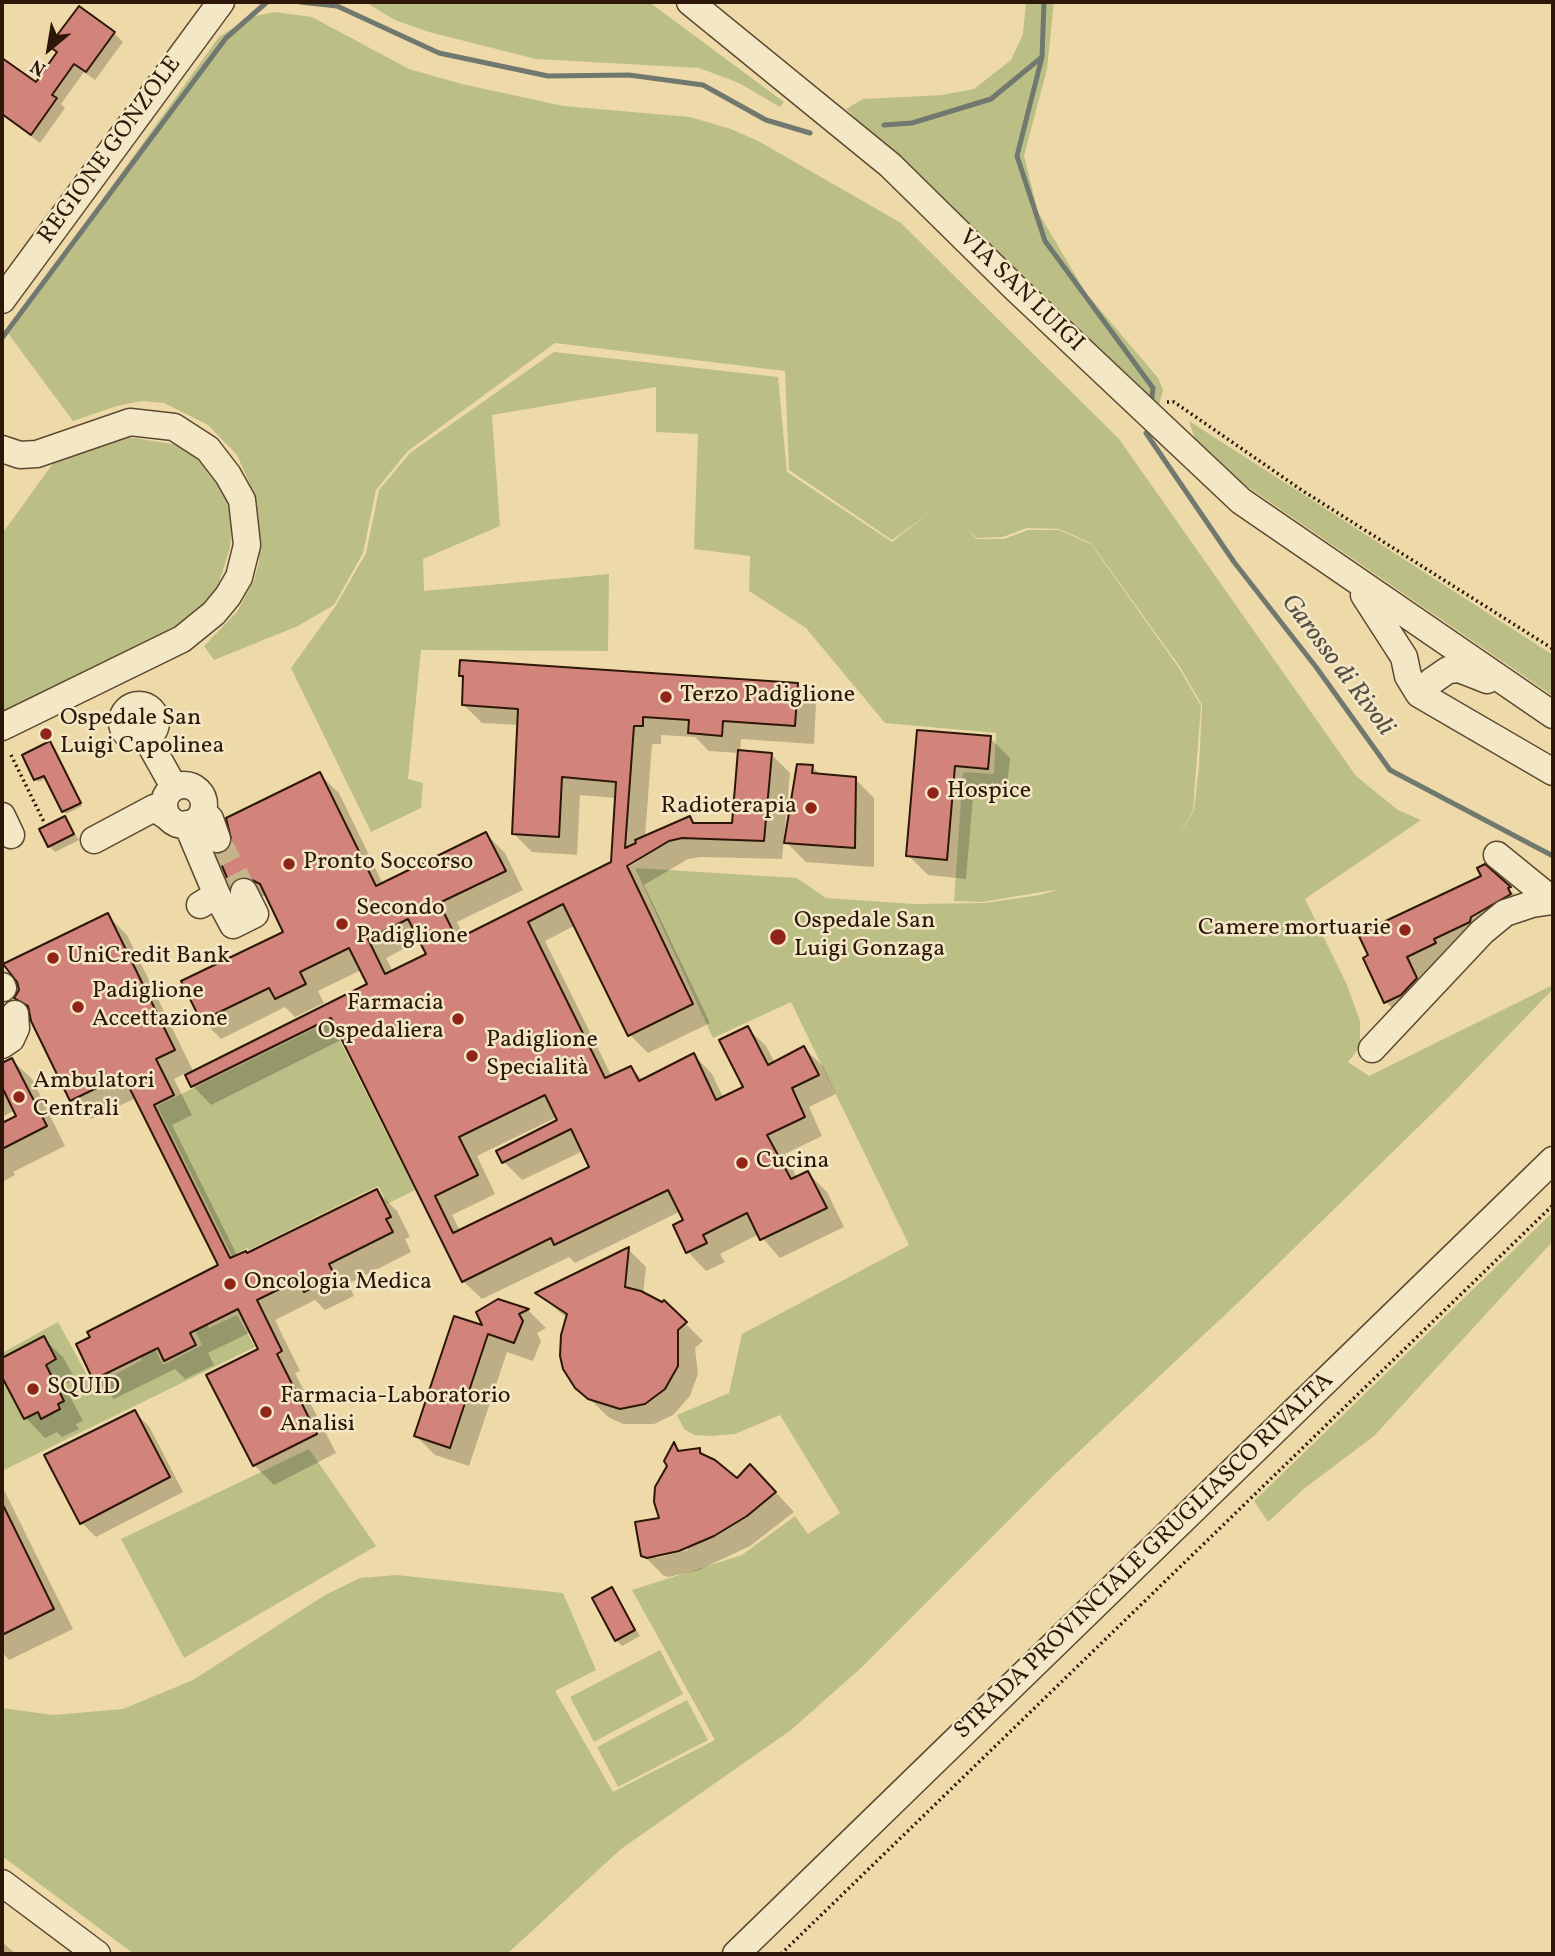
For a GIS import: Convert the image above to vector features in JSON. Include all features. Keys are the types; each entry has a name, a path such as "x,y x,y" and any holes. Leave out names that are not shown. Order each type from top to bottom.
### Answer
{"street":[{"name":"REGIONE GONZOLE","path":"2,300 221,2"},
{"name":"VIA SAN LUIGI","path":"690,2 890,165 1024,297 1241,501 1553,718"},
{"path":"2,449 20,455 37,454 130,422 174,427 208,449 228,475 242,500 247,545 239,577 228,596 214,613 182,639 2,727"},
{"name":"VIA SAN LUIGI","path":"1352,580 1420,679 1419,694 1553,772"},
{"path":"1420,679 1436,664 1448,643"},
{"name":"VIA SAN LUIGI","path":"1420,679 1459,669 1485,679 1553,718"},
{"path":"146,737 174,787 164,801 186,818 209,900 233,925 255,914 244,892"},
{"path":"94,840 154,808 186,818 209,818 217,839"},
{"path":"1497,855 1552,900"},
{"path":"1372,1049 1482,932 1505,913 1552,900"},
{"path":"2,1045 11,1039 16,1028 15,1014"},
{"name":"STRADA PROVINCIALE GRUGLIASCO RIVALTA","path":"736,1954 1553,1160"},
{"path":"2,1883 97,1954"}],"path":[{"path":"1159,401 1174,402 1303,491 1553,649"},
{"path":"11,755 45,824"},
{"path":"781,1954 1553,1205"}],"green space":[{"path":"365,2 649,2 784,102 780,107 739,83 699,68 536,59 429,32 395,20"},
{"path":"1026,2 1054,2 1047,69 1024,156 1038,212 1086,293 1158,378 1163,390 1157,412 846,109 863,99 942,95 974,89 1011,60 1023,34"},
{"path":"275,12 312,17 409,69 462,84 563,106 690,117 731,129 760,142 901,223 1119,439 1356,776 1398,810 1421,820 1305,899 1347,985 1360,1021 1360,1047 1348,1062 1369,1076 1553,985 1553,989 1449,1097 1243,1298 1056,1473 862,1667 791,1730 621,1849 507,1954 134,1954 2,1856 2,1708 53,1715 123,1709 193,1680 325,1595 360,1578 397,1575 563,1593 596,1670 555,1691 613,1792 715,1740 632,1590 742,1555 795,1516 808,1534 840,1513 780,1415 735,1434 711,1436 694,1435 684,1429 677,1415 729,1393 742,1334 909,1245 791,1002 713,1038 635,868 797,878 826,898 914,904 984,903 1040,895 1059,889 983,902 954,901 963,772 994,774 996,733 885,723 806,628 749,591 750,556 694,549 698,434 656,432 656,387 492,415 500,526 423,559 424,591 609,574 608,651 421,650 408,779 423,783 421,808 371,832 291,668 335,607 366,553 379,490 410,453 554,352 778,377 787,472 892,542 928,514 892,540 789,470 785,371 555,343 408,451 376,490 363,553 334,605 298,626 214,660 204,646 237,612 254,580 259,562 260,538 255,496 237,455 208,425 164,403 141,401 73,421 7,332 219,37 250,17","holes":["960,522 977,538 1003,537 1027,528 1059,529 1091,543 1180,667 1202,705 1194,810 1179,836 1193,810 1201,706 1179,668 1091,544 1059,530 1028,530 1004,539 977,539"]},
{"path":"1189,421 1553,655 1553,696 1226,472 1196,442"},
{"path":"129,437 178,445 197,459 218,481 232,522 230,548 216,592 187,624 2,715 2,534 54,462 100,444"},
{"path":"330,1021 415,1190 387,1204 378,1186 232,1256 157,1106"},
{"path":"1553,1212 1553,1241 1374,1436 1305,1488 1268,1522 1254,1501"},
{"path":"237,1315 255,1347 2,1471 2,1353 58,1322 93,1386 142,1360 137,1349 151,1341 163,1365 202,1345 191,1322 203,1316 209,1328"},
{"path":"309,1449 376,1546 184,1658 121,1539"},
{"path":"660,1650 683,1694 594,1742 570,1697"},
{"path":"687,1700 708,1740 618,1787 597,1747"}],"building":[{"path":"79,6 115,32 86,72 74,64 52,95 57,98 31,135 2,114 2,58 36,82 57,52 49,46"},
{"path":"460,660 798,683 795,726 723,721 722,736 688,733 689,720 643,717 643,726 634,726 625,848 636,843 635,840 690,816 693,823 732,823 738,750 772,753 764,841 682,838 669,841 627,866 693,1004 628,1036 563,904 528,922 605,1078 631,1066 639,1081 694,1053 716,1100 743,1087 719,1040 748,1026 768,1065 804,1046 819,1075 792,1088 805,1117 767,1135 791,1179 808,1171 827,1208 760,1240 747,1213 703,1235 707,1243 686,1253 673,1225 683,1220 668,1190 554,1245 551,1238 462,1282 331,1018 191,1087 185,1075 367,984 349,948 300,972 306,984 275,999 269,988 201,1021 181,981 283,932 260,884 244,876 236,878 230,885 217,854 228,850 232,843 226,818 320,772 376,886 486,832 506,871 439,903 457,939 611,862 616,782 562,777 559,837 512,834 518,709 462,705 463,676 459,676","holes":["408,919 426,954 385,974 368,939","545,1095 557,1120 496,1151 502,1163 571,1129 589,1167 453,1233 435,1196 478,1175 459,1137"]},
{"name":"Hospice","path":"917,730 991,736 988,769 955,766 947,860 906,856"},
{"path":"50,741 81,803 62,812 44,776 34,780 22,755"},
{"name":"Radioterapia","path":"797,764 813,765 812,773 856,777 855,848 784,843"},
{"path":"65,816 74,834 48,847 39,829"},
{"name":"Camere mortuarie","path":"1485,864 1511,887 1508,888 1511,894 1471,917 1470,922 1434,939 1436,943 1407,957 1417,978 1401,995 1384,1003 1363,958 1368,955 1358,934 1481,876 1477,868"},
{"path":"108,913 175,1050 156,1059 174,1095 154,1105 230,1258 246,1251 247,1253 377,1189 391,1217 386,1219 393,1232 329,1264 335,1276 304,1292 298,1280 257,1300 282,1351 277,1354 317,1434 253,1466 206,1375 258,1349 238,1309 190,1333 196,1345 164,1361 158,1348 93,1380 76,1344 90,1337 87,1332 218,1265 123,1075 70,1101 31,1021 28,1006 14,998 19,990 17,982 3,964"},
{"name":"Ambulatori Centrali","path":"12,1058 47,1126 2,1149 2,1123 16,1116 2,1087 2,1063"},
{"path":"629,1247 625,1287 641,1291 662,1302 664,1300 687,1322 678,1330 678,1366 665,1389 645,1404 620,1409 588,1399 575,1388 563,1369 560,1356 561,1335 567,1314 535,1293"},
{"path":"498,1299 529,1309 519,1314 523,1321 514,1343 488,1334 450,1448 414,1436 454,1316 482,1325 476,1312"},
{"name":"SQUID","path":"44,1336 56,1359 46,1365 64,1401 58,1404 60,1409 41,1419 38,1412 24,1419 2,1377 2,1358"},
{"path":"135,1410 170,1477 80,1524 44,1455"},
{"path":"674,1442 678,1451 700,1448 700,1453 715,1460 737,1478 750,1464 776,1492 747,1516 714,1536 679,1551 647,1558 641,1556 635,1522 659,1518 654,1502 655,1487 667,1466 664,1461"},
{"path":"2,1503 54,1609 2,1635"},
{"path":"612,1587 635,1630 615,1641 592,1598"}],"waterway":[{"path":"2,338 226,38 267,2"},
{"path":"300,2 337,6 439,53 548,76 629,75 703,85 766,120 810,133"},
{"name":"Garosso di Rivoli","path":"1044,2 1042,57 1017,156 1045,241 1153,388 1151,405"},
{"path":"884,125 912,123 991,99 1042,57"},
{"name":"Garosso di Rivoli","path":"1146,433 1234,562 1316,667 1390,770 1553,856"}],"tunnel":[{"path":"217,839 244,892"}],"place":[{"name":"Terzo Padiglione","path":"666,697"},
{"name":"Ospedale San Luigi Capolinea","path":"46,734"},
{"name":"Hospice","path":"933,793"},
{"name":"Radioterapia","path":"811,808"},
{"name":"Pronto Soccorso","path":"289,864"},
{"name":"Secondo Padiglione","path":"342,924"},
{"name":"Camere mortuarie","path":"1405,930"},
{"name":"Ospedale San Luigi Gonzaga","path":"778,937"},
{"name":"UniCredit Bank","path":"53,958"},
{"name":"Padiglione Accettazione","path":"78,1007"},
{"name":"Farmacia Ospedaliera","path":"458,1019"},
{"name":"Padiglione Specialità","path":"472,1056"},
{"name":"Ambulatori Centrali","path":"19,1097"},
{"name":"Cucina","path":"742,1163"},
{"name":"Oncologia Medica","path":"230,1284"},
{"name":"SQUID","path":"33,1389"},
{"name":"Farmacia-Laboratorio Analisi","path":"266,1412"}]}
